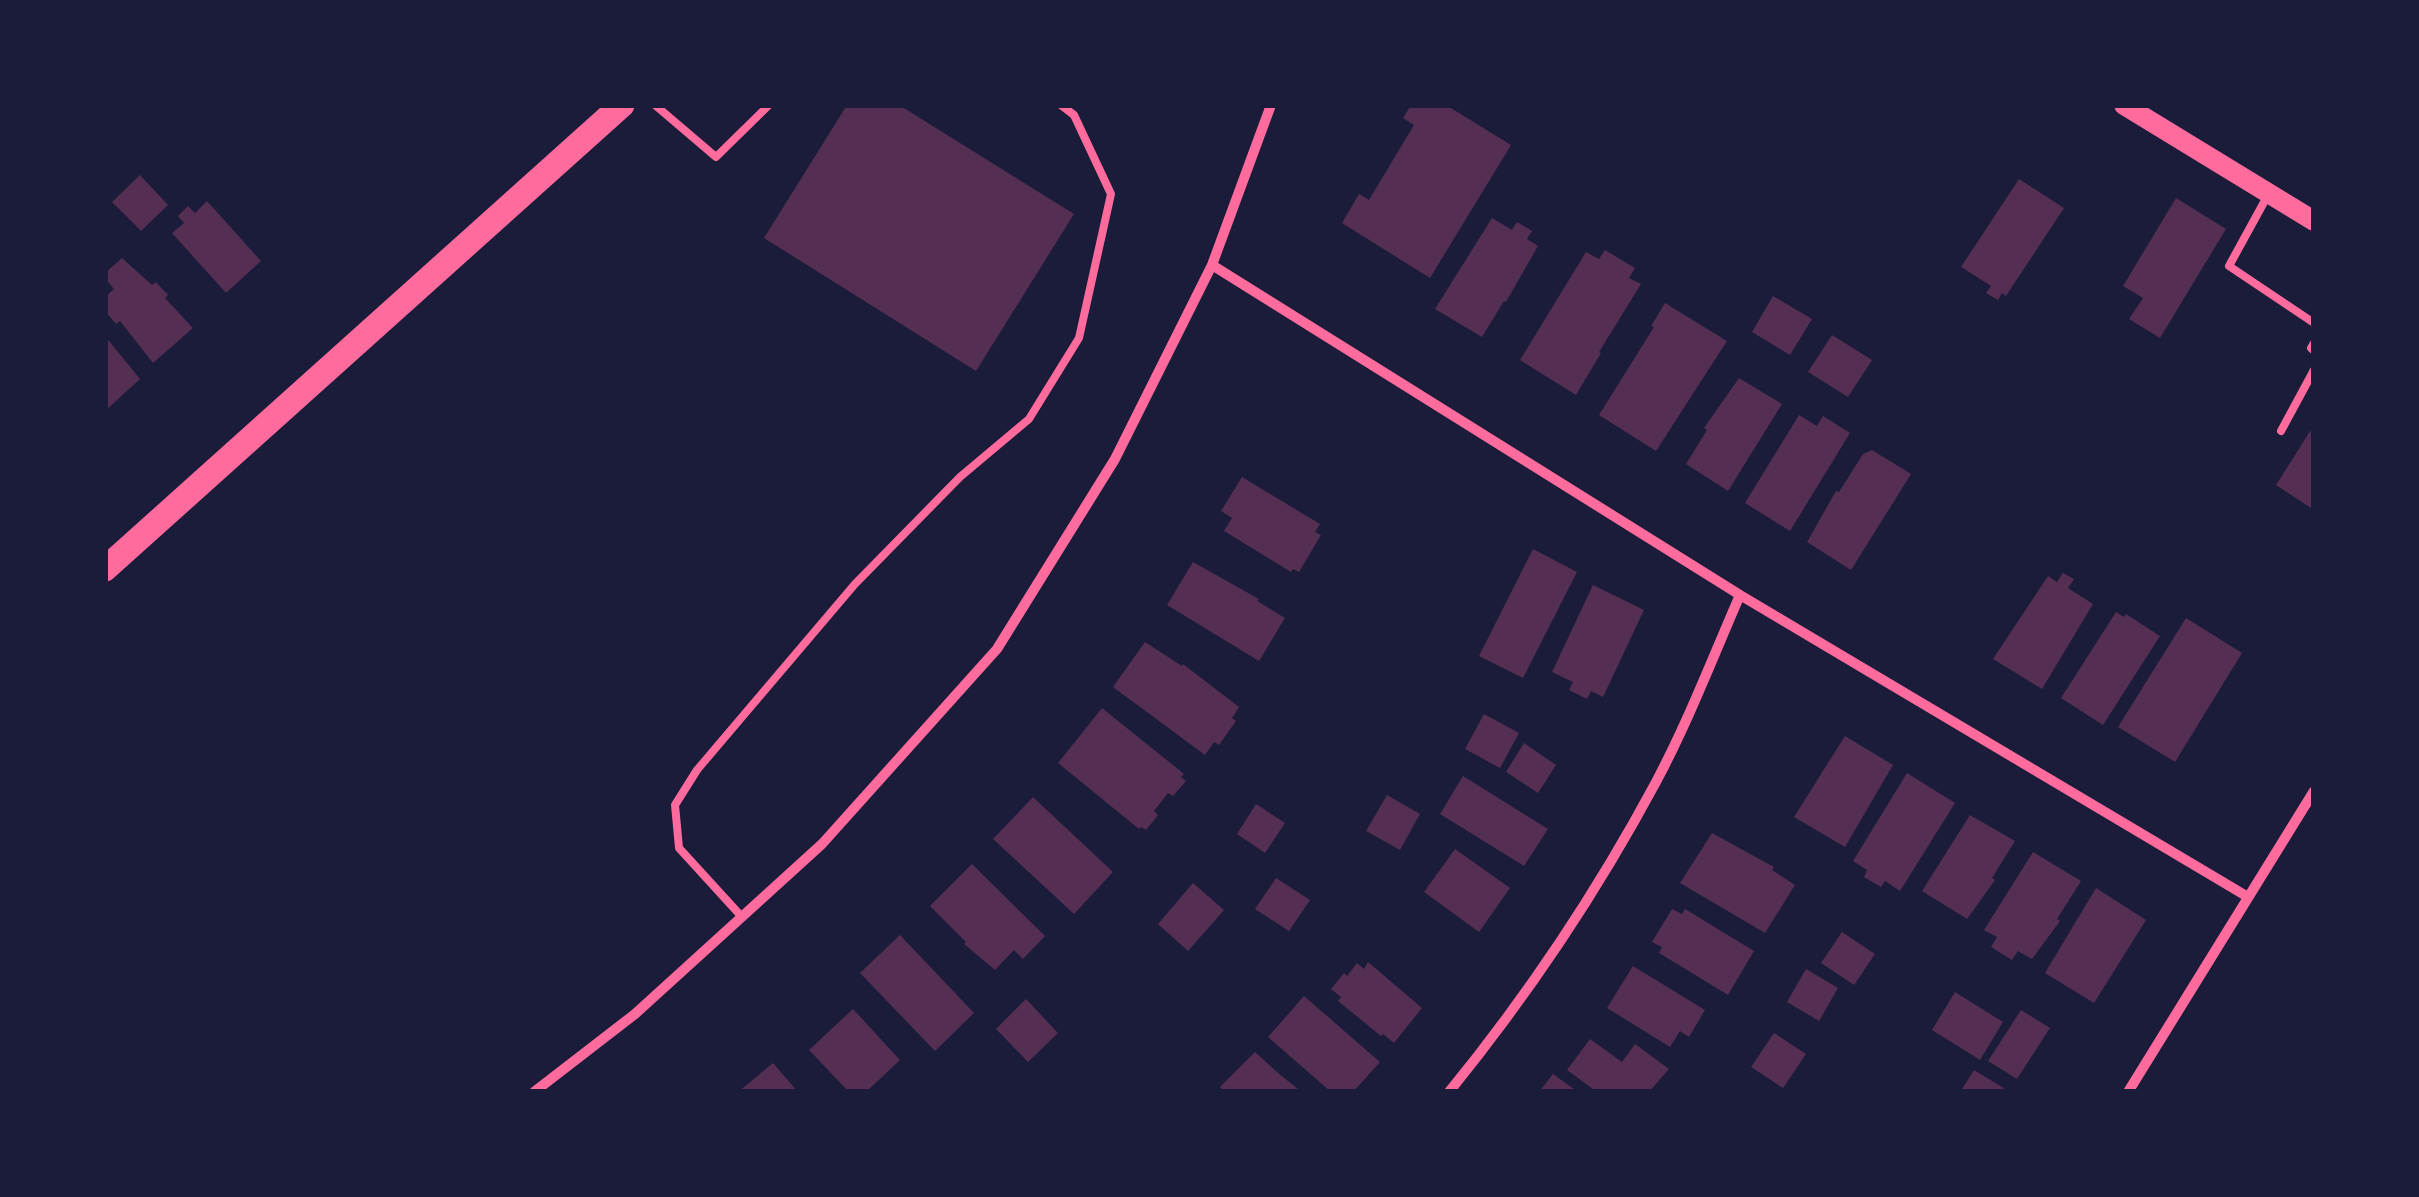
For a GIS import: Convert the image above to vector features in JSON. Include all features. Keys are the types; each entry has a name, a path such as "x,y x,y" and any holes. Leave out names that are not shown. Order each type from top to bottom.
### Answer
{"main road":[{"path":"105,569 622,105"},
{"path":"2124,105 2314,221"}],"street":[{"path":"534,1092 634,1014 822,844 997,649 1115,459 1212,265 1271,105"},
{"path":"1212,265 1740,594 2248,897"},
{"path":"1449,1092 1504,1024 1577,917 1657,780 1740,594"},
{"path":"2128,1092 2314,791"}],"lane":[{"path":"655,105 716,157 770,105"},
{"path":"742,917 679,848 674,805 696,770 856,584 960,477 1028,419 1079,338 1111,194 1074,115 1061,105"},
{"path":"2269,194 2229,266 2314,323"},
{"path":"2314,343 2314,351"},
{"path":"2281,431 2314,370"}],"building":[{"path":"847,105 899,105 1074,214 976,371 764,238"},
{"path":"1411,105 1446,105 1511,145 1430,278 1342,223 1359,194 1369,200 1414,125 1403,118"},
{"path":"140,175 168,205 141,231 112,202"},
{"path":"2019,179 2064,208 2006,296 2002,293 1998,300 1986,293 1991,286 1961,267"},
{"path":"2176,198 2226,229 2160,338 2129,319 2143,298 2123,286"},
{"path":"207,201 261,261 226,293 172,233 184,223 178,216 188,206 195,213"},
{"path":"1492,218 1512,230 1517,222 1532,231 1527,239 1538,246 1482,337 1435,309"},
{"path":"1605,250 1635,268 1629,278 1641,284 1576,395 1520,360 1586,252 1599,259"},
{"path":"122,258 152,285 156,282 168,295 165,298 193,328 153,363 120,321 116,324 106,312 105,297 114,289 105,273"},
{"path":"1773,296 1812,319 1790,355 1752,332"},
{"path":"1665,303 1727,341 1656,451 1599,415"},
{"path":"1832,335 1872,360 1848,397 1808,372"},
{"path":"105,336 140,379 105,411"},
{"path":"1739,378 1782,404 1728,491 1686,464 1707,430 1704,428"},
{"path":"1799,415 1817,426 1823,416 1850,433 1790,531 1745,503"},
{"path":"2314,425 2314,510 2276,485"},
{"path":"1872,450 1911,474 1851,570 1807,542 1836,491 1839,492 1863,454"},
{"path":"1242,477 1320,524 1315,532 1321,535 1299,572 1291,572 1224,531 1232,518 1221,511"},
{"path":"1533,549 1577,572 1523,678 1479,656"},
{"path":"1193,562 1285,618 1259,661 1167,605"},
{"path":"2063,573 2074,579 2068,588 2093,604 2042,689 1993,659 2048,576 2057,582"},
{"path":"1593,585 1644,610 1603,697 1591,691 1587,699 1569,690 1573,682 1552,672"},
{"path":"2116,612 2124,617 2126,614 2160,636 2103,725 2061,698"},
{"path":"2186,618 2242,653 2175,762 2118,727"},
{"path":"1145,642 1183,664 1239,707 1232,718 1236,721 1219,745 1214,742 1205,755 1113,687"},
{"path":"1102,708 1184,774 1181,777 1186,781 1173,796 1168,793 1146,830 1139,829 1058,763"},
{"path":"1484,714 1519,733 1500,768 1465,749"},
{"path":"1845,736 1893,765 1845,847 1794,817"},
{"path":"1524,743 1556,765 1538,793 1506,772"},
{"path":"1907,773 1955,803 1900,891 1885,881 1881,887 1864,877 1867,870 1853,861"},
{"path":"1463,776 1548,829 1524,866 1440,814"},
{"path":"1387,795 1420,814 1400,850 1366,831"},
{"path":"1033,797 1113,872 1074,914 993,839"},
{"path":"1256,804 1285,823 1265,853 1237,834"},
{"path":"1970,815 2015,841 1992,878 1995,880 1967,919 1922,891"},
{"path":"1712,833 1774,867 1772,870 1795,885 1765,933 1680,883"},
{"path":"1455,849 1510,888 1479,932 1424,892"},
{"path":"2033,852 2081,881 2057,919 2060,921 2032,959 2018,951 2012,960 1991,947 1997,937 1984,930"},
{"path":"972,864 1045,936 1023,959 1014,950 995,970 964,944 930,906"},
{"path":"1276,878 1310,900 1289,931 1255,909"},
{"path":"1193,883 1224,910 1188,951 1158,924"},
{"path":"2096,888 2146,920 2094,1003 2045,973"},
{"path":"1672,909 1682,914 1685,909 1754,951 1728,995 1659,953 1662,947 1652,942"},
{"path":"1842,932 1875,954 1854,985 1821,963"},
{"path":"900,935 974,1013 935,1051 860,973"},
{"path":"1368,962 1422,1008 1394,1043 1338,1001 1341,997 1331,989 1357,963 1364,969"},
{"path":"1633,966 1705,1010 1689,1037 1680,1031 1670,1047 1607,1008"},
{"path":"1806,969 1838,988 1819,1021 1787,1002"},
{"path":"1955,992 2003,1022 1980,1060 1932,1030"},
{"path":"1304,996 1380,1062 1353,1092 1331,1092 1268,1037"},
{"path":"1026,999 1058,1033 1028,1062 996,1029"},
{"path":"853,1009 900,1060 866,1092 849,1092 809,1050"},
{"path":"2021,1010 2050,1028 2017,1079 1988,1061"},
{"path":"1774,1033 1806,1054 1783,1088 1751,1067"},
{"path":"1590,1039 1622,1062 1635,1044 1669,1069 1649,1092 1597,1092 1567,1070"},
{"path":"1255,1052 1299,1090 1225,1092 1220,1087"},
{"path":"773,1063 798,1092 738,1092"},
{"path":"1974,1070 2010,1092 1960,1092"},
{"path":"1553,1074 1578,1092 1539,1092"}]}
